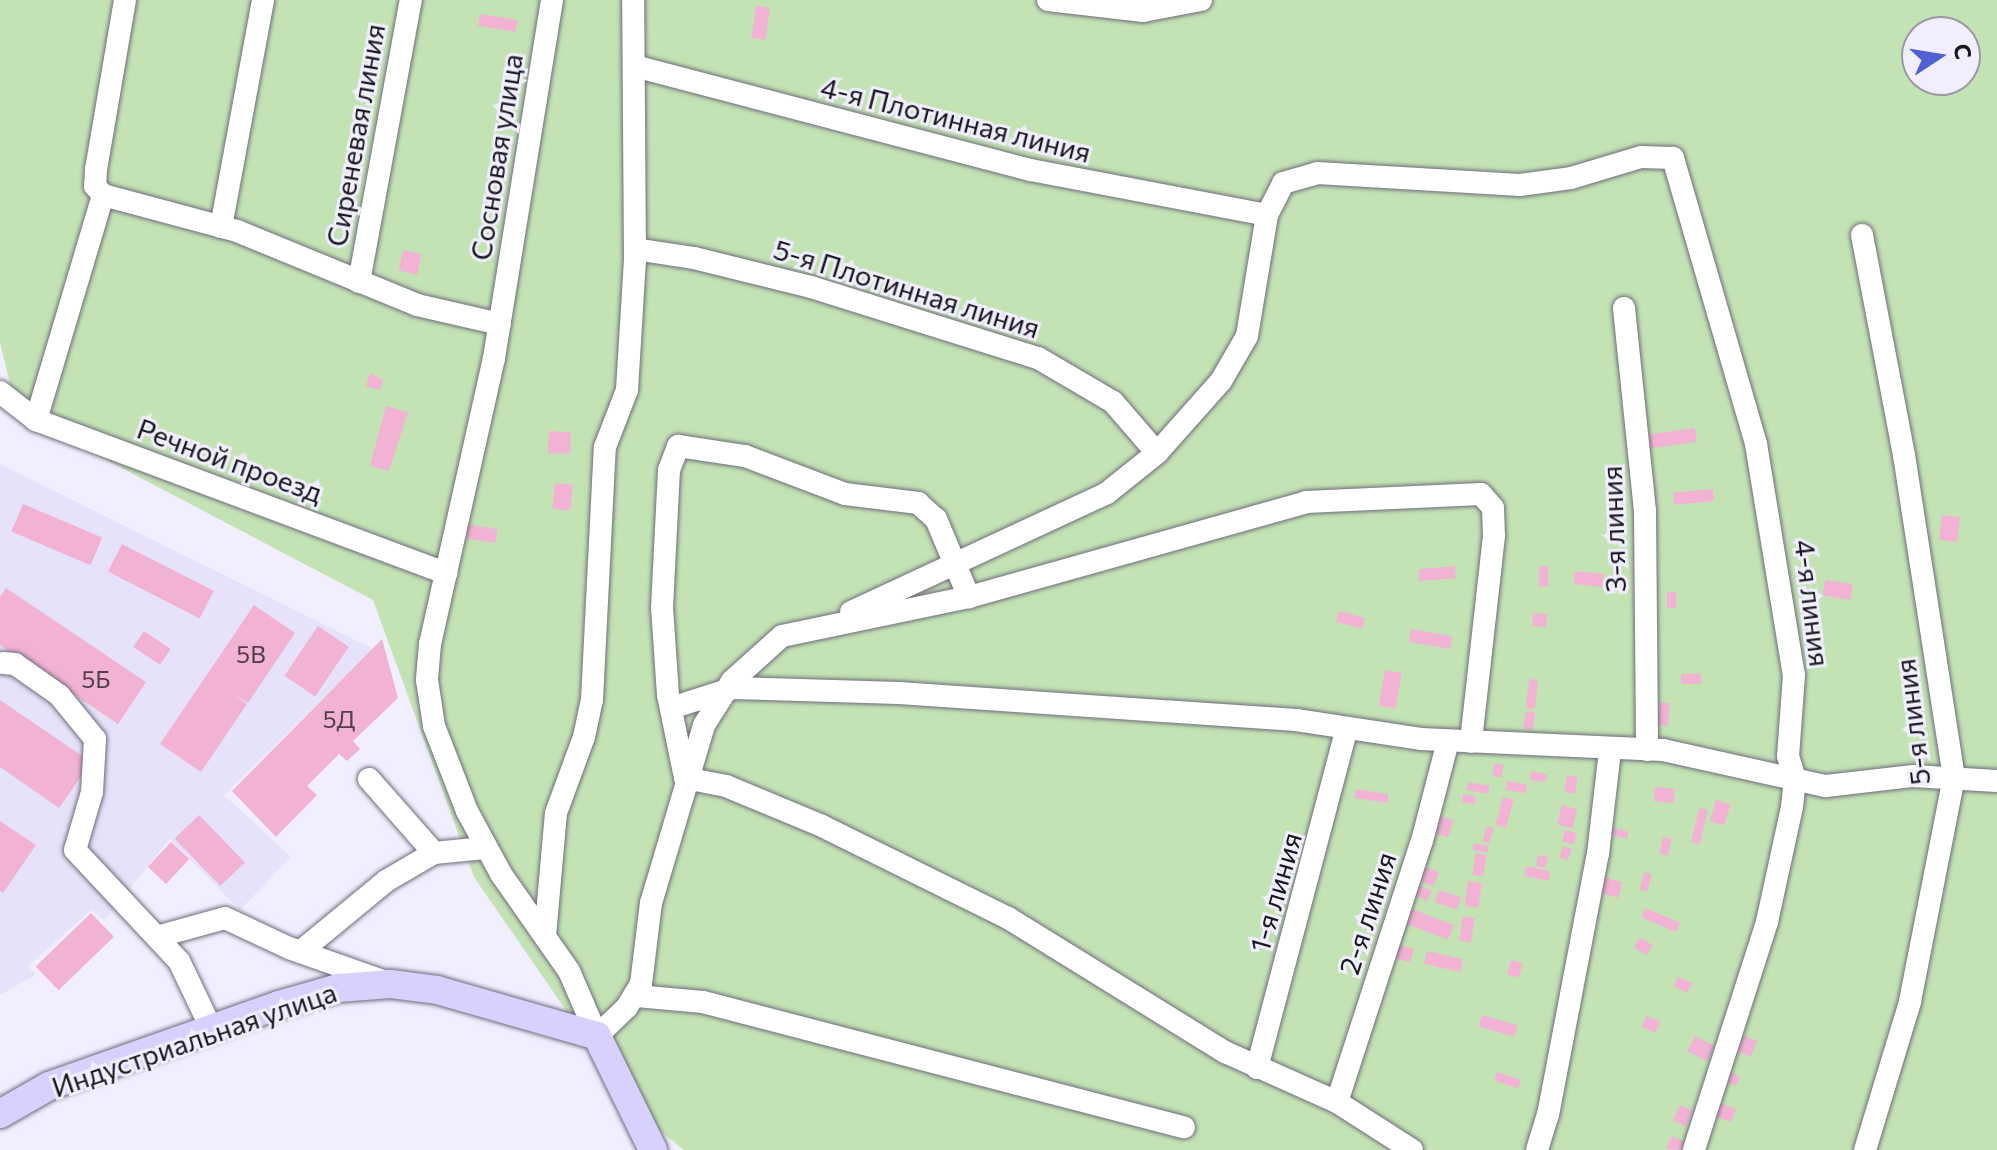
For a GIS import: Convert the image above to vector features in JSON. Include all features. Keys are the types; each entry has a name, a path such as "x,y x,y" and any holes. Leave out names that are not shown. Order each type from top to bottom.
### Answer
{"main road":[{"name":"Индустриальная улица","path":"0,1114 49,1086 211,1028 338,988 391,984 437,990 597,1036"},
{"path":"597,1036 653,1150"}],"street":[{"path":"36,420 99,190 125,0"},
{"path":"221,227 263,0"},
{"name":"Сиреневая линия","path":"359,282 411,0"},
{"name":"Сосновая улица","path":"552,0 500,324 427,663 428,699 444,754 485,848 569,971 597,1036"},
{"path":"545,936 556,813 592,700 605,447 627,390 635,249 633,0"},
{"path":"1048,0 1143,11 1201,0"},
{"name":"4-я Плотинная линия","path":"634,66 1031,170 1267,215"},
{"name":"4-я линия","path":"1267,215 1283,183 1304,174 1520,185 1571,178 1641,157 1673,158 1768,501 1794,675 1788,756 1795,779 1767,922 1694,1150"},
{"path":"99,190 221,227 417,305 500,324"},
{"path":"597,1036 637,996 651,903 685,778 704,725 725,690 782,636 867,606 955,561 1107,493 1157,453 1221,381 1247,336 1267,215"},
{"name":"5-я линия","path":"1862,235 1902,439 1954,777 1910,1002 1865,1150"},
{"name":"5-я Плотинная линия","path":"635,249 694,258 811,287 1000,344 1085,381 1113,402 1157,453"},
{"name":"3-я линия","path":"1624,308 1645,511 1647,750"},
{"name":"Речной проезд","path":"0,392 36,420 446,573"},
{"path":"685,778 671,708 662,581 669,470 678,446 745,456 845,494 918,503 936,519 969,597 809,628"},
{"name":"2-я линия","path":"969,597 1306,502 1481,494 1493,508 1494,536 1459,741 1422,841 1337,1102"},
{"path":"3,663 15,664 59,695 95,739 92,792 75,850 81,862 160,936 179,961 211,1028"},
{"path":"671,708 725,690 899,693 1296,720 1346,731 1459,741 1647,750 1826,786 1913,776 1997,781"},
{"name":"1-я линия","path":"1257,1068 1346,731"},
{"path":"1537,1150 1548,1115 1598,854 1610,750"},
{"path":"685,778 726,786 822,826 1008,918 1257,1068 1337,1102 1412,1150"},
{"path":"369,779 434,853"},
{"path":"300,952 386,881 434,853 485,848"},
{"path":"160,936 225,918 300,952 391,984"},
{"path":"637,996 703,1002 1184,1127"}],"shaded area":[{"path":"0,464 373,649 224,795 291,857 240,910 170,839 104,920 91,910 28,966 35,975 0,995"}],"green space":[{"path":"0,0 1997,0 1997,1150 684,1150 636,1112 474,877 373,600 17,413 0,342"}],"building":[{"path":"756,6 770,8 765,40 752,38"},
{"path":"480,14 518,20 516,32 478,26"},
{"path":"403,250 422,254 417,274 399,271"},
{"path":"370,373 383,380 380,390 366,386"},
{"path":"386,406 408,412 389,471 370,466"},
{"path":"1695,428 1697,442 1648,449 1646,435"},
{"path":"549,431 571,432 570,454 548,453"},
{"path":"555,483 573,485 570,511 552,509"},
{"path":"1713,489 1714,501 1674,504 1673,492"},
{"path":"23,504 102,538 90,565 11,532"},
{"path":"1942,515 1960,517 1957,542 1939,540"},
{"path":"465,524 498,529 495,543 463,538"},
{"path":"122,544 214,591 200,618 108,572"},
{"path":"1455,566 1456,578 1419,581 1418,569"},
{"path":"1539,566 1548,566 1548,587 1539,587"},
{"path":"1575,571 1604,574 1602,587 1574,584"},
{"path":"1825,580 1853,584 1851,600 1823,596"},
{"path":"6,588 146,682 118,724 0,645 0,597"},
{"path":"1667,592 1676,592 1676,608 1667,608"},
{"path":"254,605 295,633 248,703 233,693 247,704 201,772 160,744"},
{"path":"1339,611 1365,618 1362,629 1336,622"},
{"path":"1533,613 1547,614 1546,627 1532,626"},
{"path":"318,626 349,647 315,696 284,676"},
{"path":"1411,629 1452,636 1450,649 1409,642"},
{"path":"144,631 171,649 160,665 133,647"},
{"path":"382,639 398,698 353,741 360,749 347,761 339,754 307,786 317,795 276,837 232,791"},
{"path":"1385,670 1402,673 1395,708 1379,705"},
{"path":"1681,674 1701,674 1701,684 1681,684"},
{"path":"1529,679 1538,680 1535,709 1526,708"},
{"path":"0,700 91,762 59,808 0,767"},
{"path":"1660,702 1670,703 1668,726 1658,725"},
{"path":"1526,711 1535,712 1533,730 1523,728"},
{"path":"1495,763 1504,765 1501,778 1492,776"},
{"path":"1531,771 1547,774 1545,782 1530,780"},
{"path":"1567,775 1578,777 1575,794 1564,792"},
{"path":"1507,781 1527,784 1525,793 1506,790"},
{"path":"1468,782 1490,786 1488,794 1467,790"},
{"path":"1655,787 1675,789 1673,803 1654,801"},
{"path":"1356,789 1389,794 1387,803 1355,798"},
{"path":"1463,794 1476,796 1475,804 1462,802"},
{"path":"1503,797 1514,800 1506,828 1495,825"},
{"path":"1716,800 1730,804 1724,825 1710,821"},
{"path":"1562,805 1577,809 1572,828 1557,824"},
{"path":"1699,808 1708,810 1700,844 1691,842"},
{"path":"199,815 245,862 220,886 175,839"},
{"path":"1440,816 1453,820 1448,837 1435,833"},
{"path":"0,821 36,845 3,893 0,891"},
{"path":"1487,826 1494,828 1489,843 1483,841"},
{"path":"1613,828 1629,832 1627,839 1611,835"},
{"path":"1565,830 1577,833 1574,845 1562,842"},
{"path":"1663,837 1672,839 1668,856 1659,854"},
{"path":"171,842 189,859 166,884 148,867"},
{"path":"1474,843 1489,846 1487,853 1473,850"},
{"path":"1563,846 1572,849 1568,860 1559,857"},
{"path":"1476,853 1487,855 1483,877 1472,875"},
{"path":"1538,855 1548,857 1546,868 1536,866"},
{"path":"1526,866 1550,871 1548,881 1524,876"},
{"path":"1425,867 1439,872 1434,886 1420,881"},
{"path":"1644,872 1652,874 1647,891 1640,889"},
{"path":"1603,877 1622,882 1618,898 1599,892"},
{"path":"1468,881 1482,883 1478,908 1465,906"},
{"path":"1419,885 1432,891 1427,901 1414,895"},
{"path":"1439,890 1461,897 1457,909 1435,902"},
{"path":"1407,907 1454,925 1448,940 1401,922"},
{"path":"1645,908 1680,923 1676,932 1641,917"},
{"path":"91,913 114,937 59,990 36,966"},
{"path":"1463,916 1475,918 1471,943 1459,941"},
{"path":"1640,937 1653,945 1646,955 1634,947"},
{"path":"1394,943 1414,949 1410,963 1390,956"},
{"path":"1427,951 1463,959 1460,972 1424,964"},
{"path":"1511,960 1523,963 1519,977 1507,975"},
{"path":"1678,977 1692,983 1687,993 1674,986"},
{"path":"1482,1015 1518,1025 1514,1037 1479,1027"},
{"path":"1646,1016 1660,1021 1656,1032 1642,1027"},
{"path":"1695,1036 1715,1046 1707,1061 1687,1051"},
{"path":"1744,1036 1757,1041 1751,1057 1738,1052"},
{"path":"1729,1071 1740,1077 1736,1086 1724,1080"},
{"path":"1497,1072 1521,1080 1518,1088 1494,1081"},
{"path":"1717,1102 1736,1109 1731,1122 1712,1115"},
{"path":"1680,1105 1693,1111 1686,1126 1673,1120"},
{"path":"1672,1136 1685,1142 1682,1150 1666,1149"}]}
